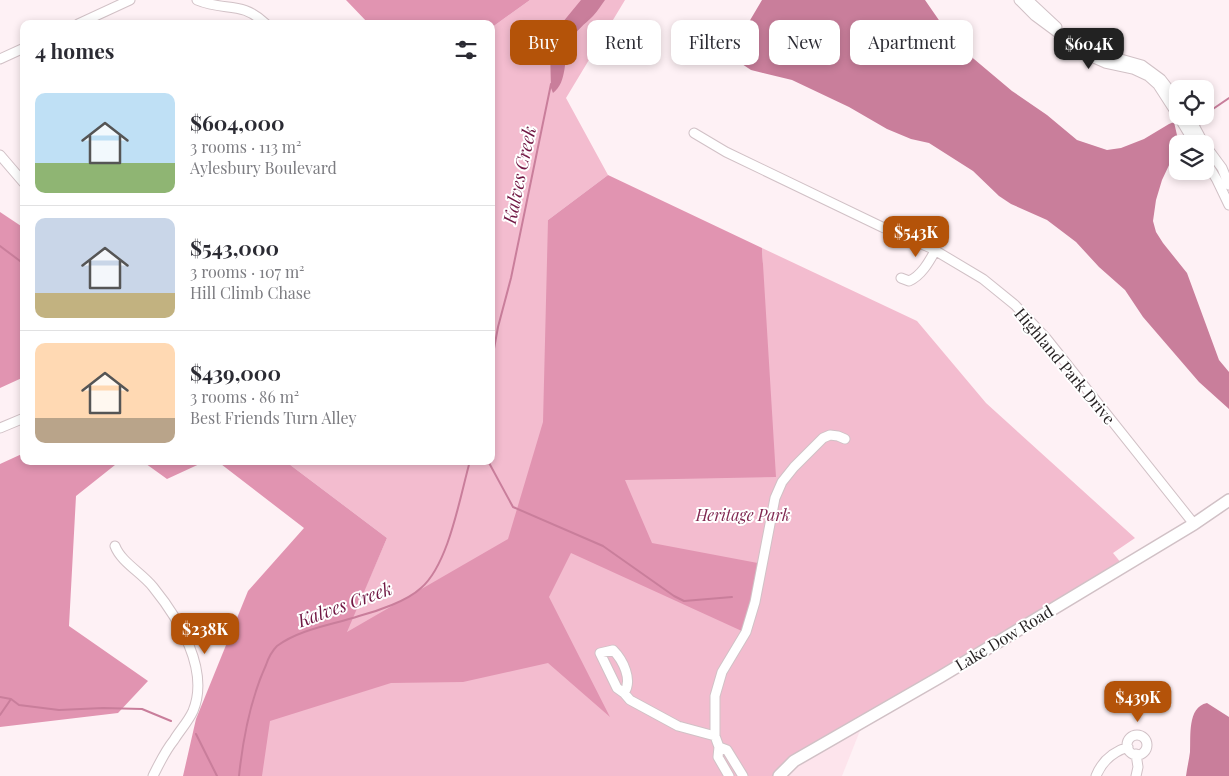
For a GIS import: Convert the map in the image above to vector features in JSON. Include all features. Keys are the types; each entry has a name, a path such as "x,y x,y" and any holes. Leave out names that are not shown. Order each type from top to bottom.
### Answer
{"street":[{"path":"87,20 130,0"},
{"path":"197,0 247,9 262,20"},
{"path":"1022,0 1066,36 1096,52 1142,65 1161,79 1169,89"},
{"path":"1022,0 1035,16 1089,56 1105,63 1133,69 1148,76 1158,85 1169,102"},
{"path":"0,59 20,50"},
{"name":"Highland Park Drive","path":"694,133 735,156 935,251 982,279 1015,305 1046,338 1194,524"},
{"path":"0,155 20,178"},
{"path":"1214,157 1222,168 1229,185"},
{"path":"1214,174 1229,205"},
{"path":"901,278 909,281 916,278 935,251"},
{"path":"0,428 20,420"},
{"path":"729,776 718,756 719,748 715,736 714,696 722,672 746,632 755,602 775,498 782,482 820,440 830,435 844,439"},
{"name":"Lake Dow Road","path":"779,776 794,761 940,677 1194,524 1229,500"},
{"path":"115,546 120,555 146,578 166,603 193,654 198,677 193,710 187,723 169,747 153,776"},
{"path":"624,692 628,687 628,676 616,653 613,650 598,649 617,688 624,692 630,700 678,726 715,736"},
{"path":"1137,735 1143,737 1146,742 1146,748 1142,753 1136,754 1131,752 1128,747 1128,741 1137,735"},
{"path":"1096,776 1101,765 1109,756 1128,747"},
{"path":"719,748 727,750 743,776"},
{"path":"1136,754 1138,767 1136,776"}],"shaded area":[{"path":"346,0 530,0 495,25 495,20 365,20"},
{"path":"581,0 605,0 595,14 577,31 577,20 565,20"},
{"path":"762,0 925,0 939,20 850,20 850,65 973,65 973,58 1012,91 1047,115 1077,140 1107,150 1121,148 1144,139 1169,124 1175,125 1177,135 1169,135 1169,165 1156,200 1153,221 1156,232 1163,243 1187,273 1219,360 1229,372 1229,409 1199,382 1143,317 1125,290 1099,267 1076,242 1047,220 1011,204 999,196 973,171 929,143 911,139 887,129 849,107 792,80 751,70 744,65 759,65 759,20 750,20"},
{"path":"550,65 565,65 558,88 553,93 551,88"},
{"path":"608,175 762,248 776,477 625,480 652,543 763,564 744,632 571,553 549,597 610,717 548,663 463,682 391,683 270,721 262,776 183,776 196,719 248,591 304,528 222,465 290,465 387,538 347,632 508,539 543,422 548,220"},
{"path":"0,212 20,225 20,379 0,388"},
{"path":"20,455 20,465 115,465 76,496 69,626 148,681 118,713 0,727 0,464"},
{"path":"148,465 197,465 167,479"},
{"path":"1207,703 1229,717 1229,776 1186,776 1193,716 1196,710"},
{"path":"865,718 842,776 762,776"}],"green space":[{"name":"Heritage Park","path":"530,0 625,0 613,20 587,20 587,63 566,98 608,175 548,220 763,263 762,248 917,321 986,403 1135,538 1113,553 1126,569 777,776 249,776 226,678 346,632 387,538 290,465 495,465 495,25"}],"waterway":[{"name":"Kalves Creek","path":"495,343 511,278 551,84"},
{"path":"1214,108 1229,98"},
{"path":"0,246 20,261"},
{"name":"Kalves Creek","path":"239,776 251,705 260,678 273,650 296,635 383,608 408,597 421,588 431,577 446,546 469,465"},
{"name":"Kalves Creek","path":"490,465 513,507 603,546 674,596 684,601 732,597"},
{"path":"0,697 11,699 19,705 59,710 142,709 171,721"},
{"path":"0,715 11,699"},
{"path":"196,734 217,776"}]}
